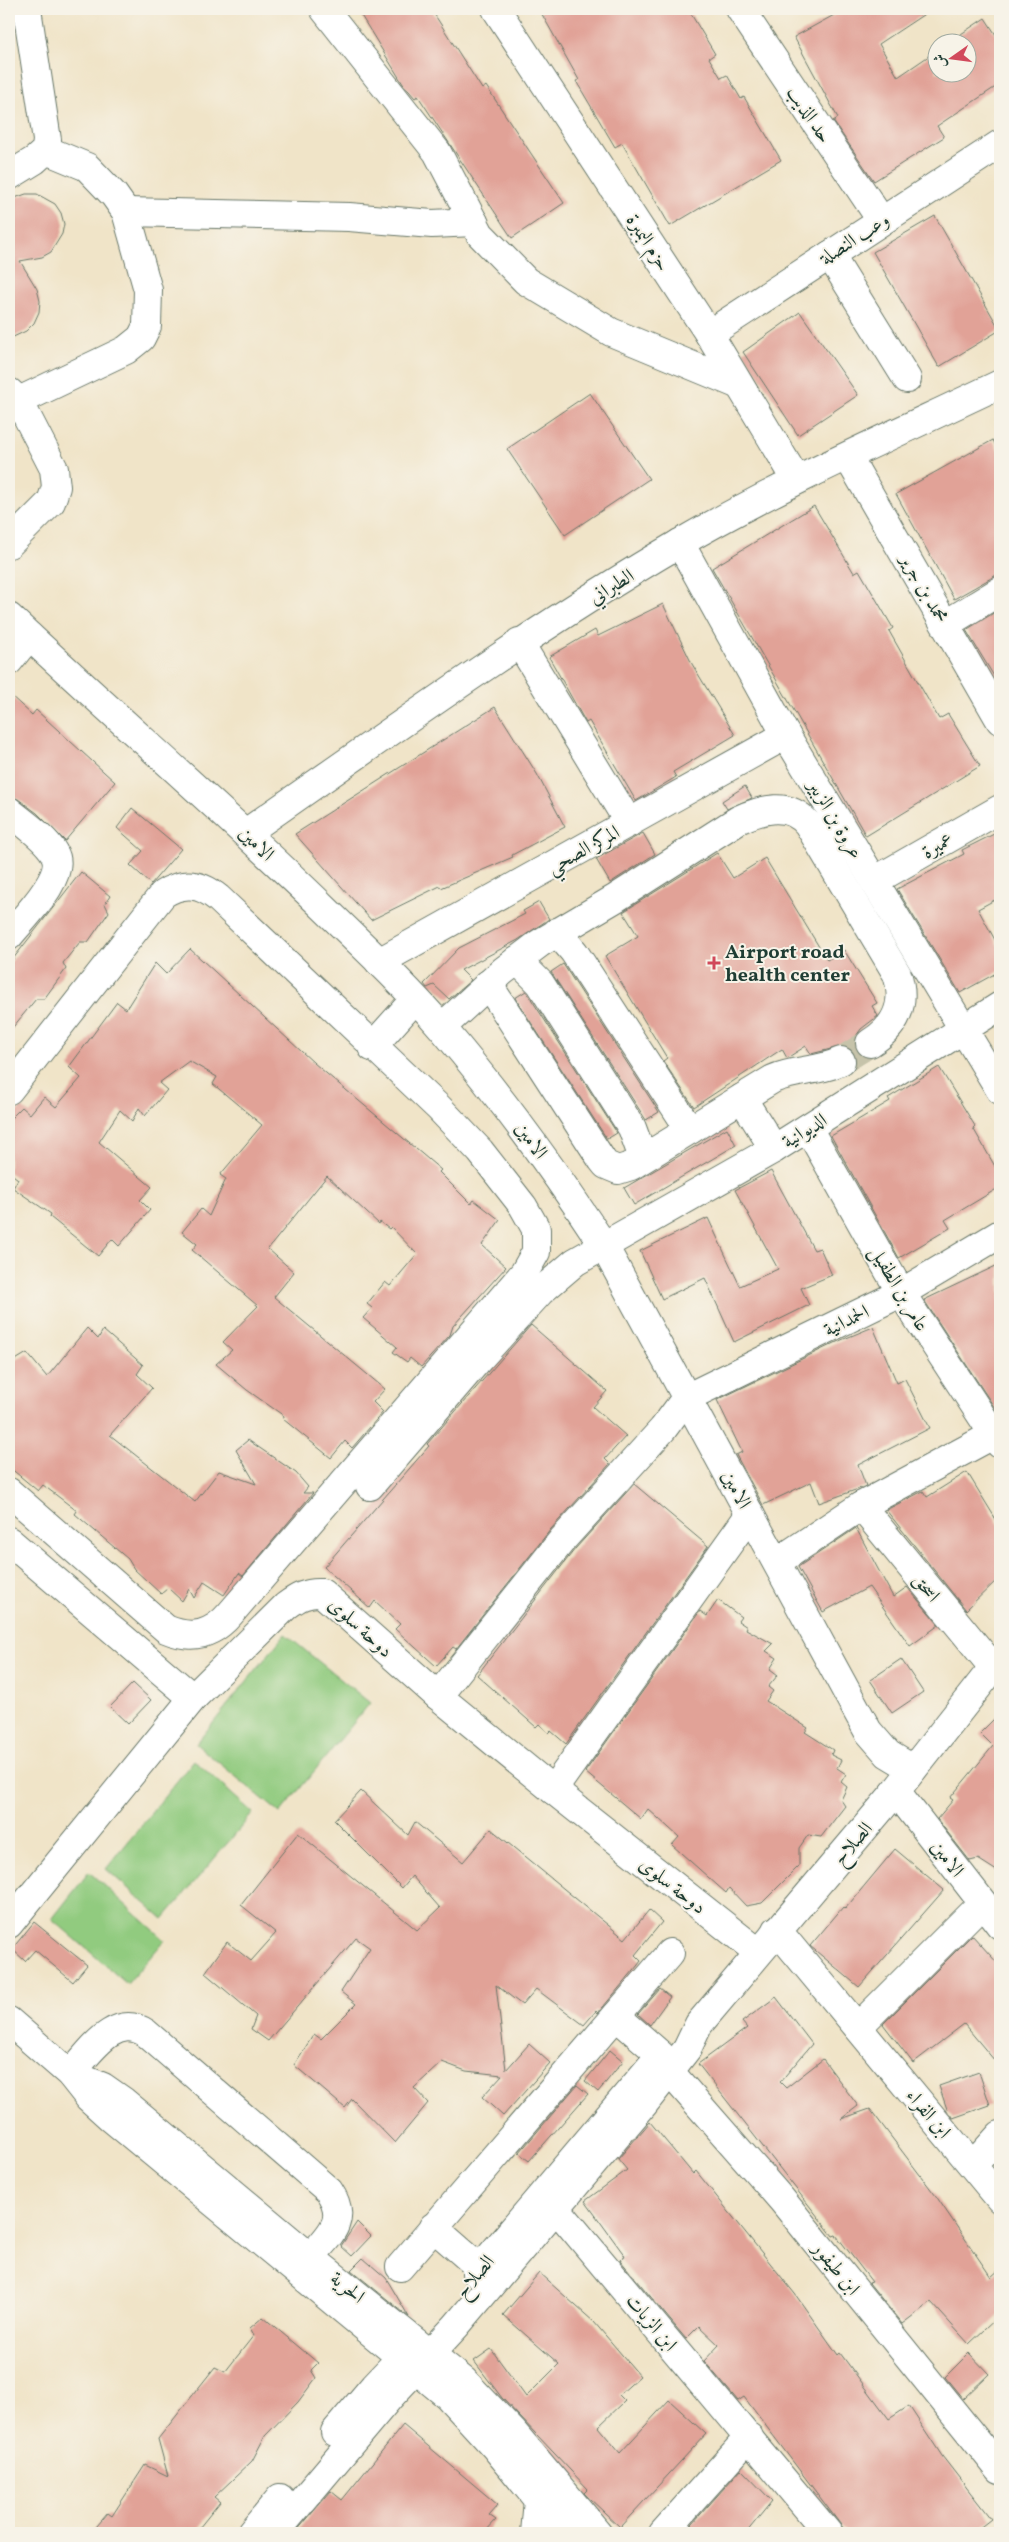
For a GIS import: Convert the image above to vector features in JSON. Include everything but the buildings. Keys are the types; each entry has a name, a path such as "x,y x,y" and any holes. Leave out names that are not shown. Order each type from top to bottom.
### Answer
{"street":[{"path":"9,176 35,160 46,150 47,140 27,9"},
{"path":"324,9 437,152 480,234 526,281 611,332 739,385"},
{"name":"حزم البمبرة","path":"496,9 709,334 796,479"},
{"name":"حد الذيب","path":"740,9 882,220"},
{"name":"وعب النصلة","path":"709,334 1000,144"},
{"path":"9,544 51,502 56,486 54,469 14,397 97,366 126,350 141,338 147,326 148,290 126,212 114,194 87,167 46,150"},
{"path":"126,212 349,217 432,224 474,222"},
{"path":"830,255 907,379"},
{"name":"الطبراني","path":"246,832 519,642 680,543 796,479 848,457 1000,384"},
{"name":"محمد بن جرير","path":"848,457 1000,720"},
{"name":"عروة بن الزبير","path":"680,543 786,735 1000,1090"},
{"path":"946,624 1000,591"},
{"name":"الامين","path":"9,617 246,832 379,962 428,1013 529,1135 604,1246 868,1731 888,1754 913,1769"},
{"path":"9,661 29,636"},
{"path":"519,642 629,823"},
{"name":"المركز الصحي","path":"379,962 786,735"},
{"path":"378,1052 428,1013 488,984 557,932 616,898 738,820 760,811 780,808 803,818 808,824 893,966 900,983 901,1001 892,1026 866,1038"},
{"name":"عميرة","path":"874,881 1000,809"},
{"path":"9,811 51,848 55,854 58,867 53,880 9,936"},
{"path":"9,1090 163,894 185,884 197,885 208,890 218,898 460,1129 523,1206 536,1229 536,1252 531,1263 221,1625 208,1632 194,1636 180,1635 166,1629 9,1492"},
{"path":"557,932 574,952 690,1130"},
{"path":"518,960 540,983 632,1128 643,1158"},
{"path":"488,984 606,1165 618,1170 625,1169 774,1079 802,1071 838,1055"},
{"name":"الديوانية","path":"370,1486 480,1358 542,1291 575,1262 774,1149 1000,1006"},
{"path":"742,1098 774,1149"},
{"name":"عامر بن الطفيل","path":"808,1128 901,1293 996,1439"},
{"name":"الحمدانية","path":"686,1398 901,1293 1000,1234"},
{"path":"438,1696 563,1539 663,1428 686,1398"},
{"path":"777,1562 861,1506 996,1439"},
{"name":"اسحق","path":"861,1506 997,1663"},
{"path":"553,1790 750,1514"},
{"path":"9,1541 193,1698"},
{"name":"دوحة سلوى","path":"9,1924 193,1698 286,1606 300,1596 311,1592 322,1593 438,1696 553,1790 758,1952"},
{"path":"120,1635 142,1608"},
{"name":"الصلاح","path":"252,2533 374,2386 415,2356 556,2208 665,2063 675,2039 699,2024 896,1791 997,1663"},
{"name":"الامين","path":"896,1791 1000,1925"},
{"path":"858,2027 982,1903"},
{"name":"ابن الفراء","path":"777,1930 1000,2199"},
{"path":"400,2267 670,1953"},
{"name":"ابن طيفور","path":"616,2016 665,2063 782,2200 1000,2470"},
{"name":"الحرية","path":"9,2021 70,2074 89,2098 111,2118 415,2356 464,2381 507,2425 598,2533"},
{"path":"70,2074 116,2028 132,2026 146,2033 329,2191 337,2206 336,2223 333,2231 310,2257"},
{"name":"الصلاح","path":"275,2533 415,2356 480,2268 665,2063"},
{"name":"الحرية","path":"70,2074 93,2082 123,2101 310,2257 415,2356 454,2403 494,2446 565,2533"},
{"path":"973,2165 1000,2135"},
{"name":"ابن الزيات","path":"556,2208 828,2533"},
{"path":"433,2227 480,2268"},
{"path":"663,2533 749,2437"},
{"path":"535,2533 538,2500"}],"green space":[{"path":"285,1634 370,1703 280,1813 196,1744"},
{"path":"194,1760 253,1813 163,1919 106,1869"},
{"path":"89,1872 165,1940 127,1984 52,1919"}],"tunnel":[{"path":"841,1061 870,1043"}],"place":[{"name":"Airport road health center","path":"714,963"}]}
